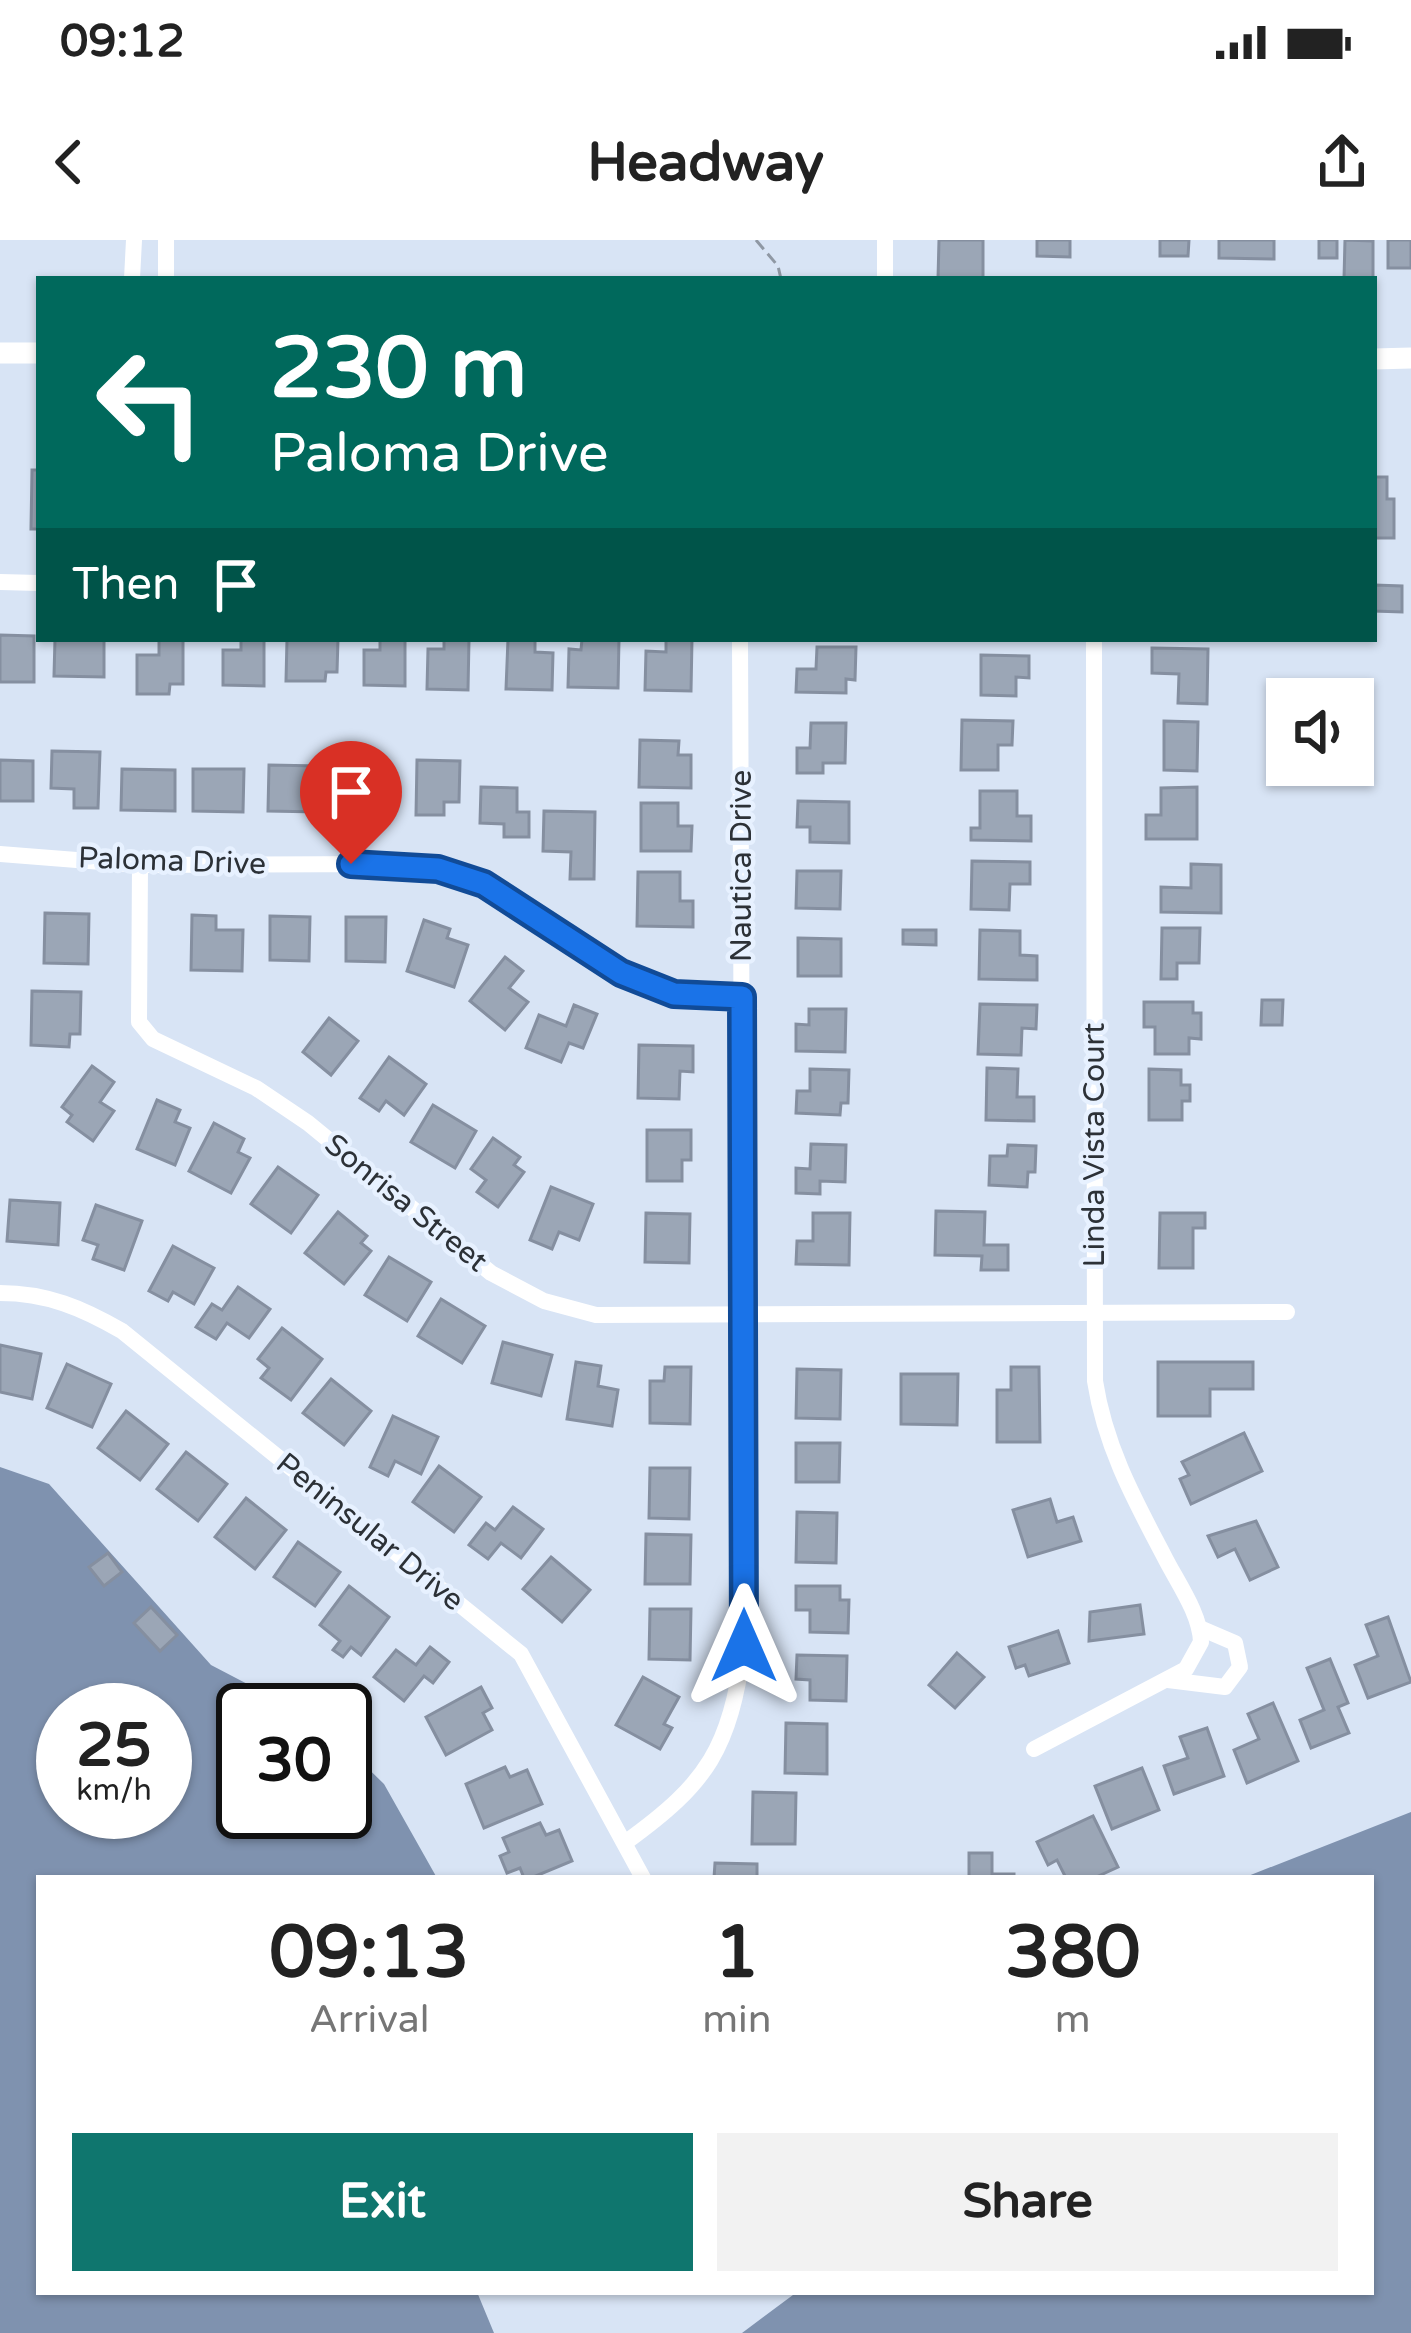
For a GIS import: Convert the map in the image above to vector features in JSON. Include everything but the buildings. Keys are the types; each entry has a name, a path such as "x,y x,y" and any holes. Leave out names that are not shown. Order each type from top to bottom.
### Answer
{"main road":[{"path":"0,353 36,353"},
{"path":"1377,358 1411,358"}],"street":[{"path":"132,276 134,240"},
{"path":"166,240 166,276"},
{"path":"885,276 886,240"},
{"path":"0,583 36,583"},
{"name":"Nautica Drive","path":"626,1841 684,1800 717,1751 736,1699 744,1646 740,642"},
{"name":"Linda Vista Court","path":"1094,642 1095,1381 1107,1439 1200,1628 1235,1643 1240,1667 1225,1687 1167,1680"},
{"name":"Paloma Drive","path":"0,854 140,865 393,864 438,869 484,884 621,973 674,994 742,997"},
{"name":"Sonrisa Street","path":"140,865 139,1022 153,1039 256,1088 308,1123 491,1274 544,1301 596,1315 1287,1312"},
{"name":"Peninsular Drive","path":"0,1293 32,1293 81,1307 122,1331 520,1654 642,1875"},
{"path":"1034,1750 1194,1662 1202,1642 1200,1628"}],"path":[{"path":"756,240 778,266 780,276"}],"water":[{"path":"0,1467 49,1484 211,1665 245,1683 216,1683 216,1839 372,1839 372,1772 384,1784 435,1875 36,1875 36,2295 478,2295 494,2333 0,2333"},
{"path":"1411,1812 1411,2333 742,2333 793,2295 1374,2295 1374,1875 1251,1875"}],"route":[{"path":"351,864 438,869 484,884 621,973 674,994 742,997 744,1646"}]}
